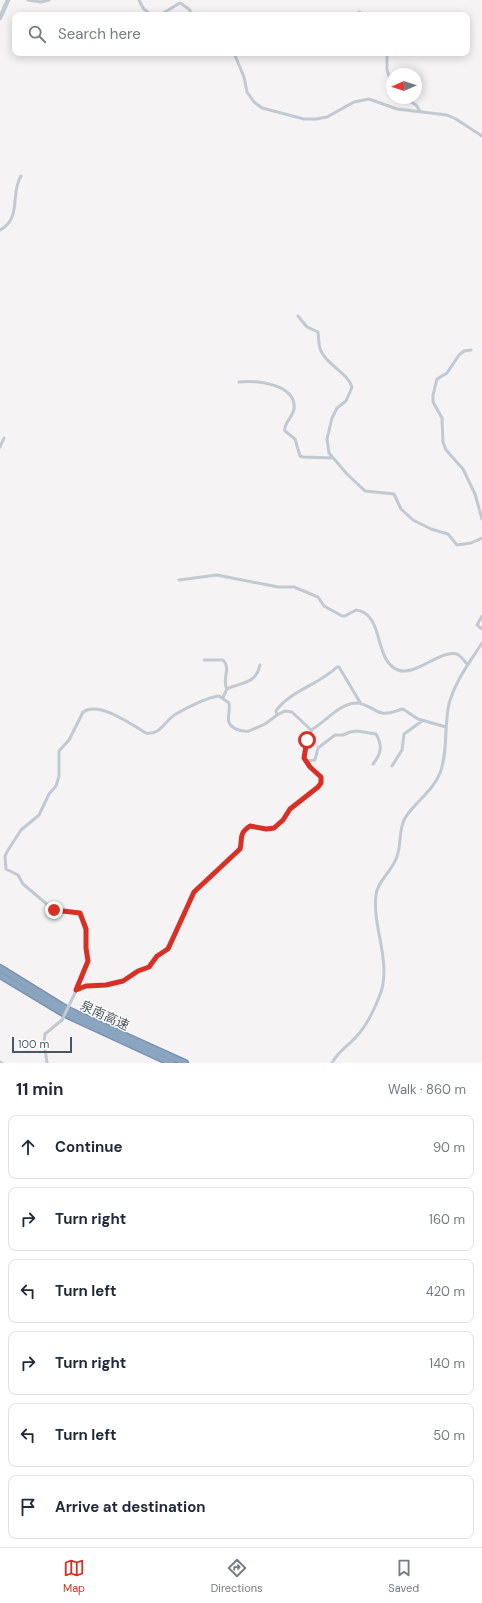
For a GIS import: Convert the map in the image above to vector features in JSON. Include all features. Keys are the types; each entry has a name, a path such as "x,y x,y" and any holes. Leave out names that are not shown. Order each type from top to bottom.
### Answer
{"highway":[{"name":"泉南高速","path":"0,968 68,1010 185,1063"},
{"name":"泉南高速","path":"0,975 63,1012 171,1063"}],"main road":[{"path":"0,18 8,0"}],"street":[{"path":"28,0 41,2 49,0"},
{"path":"139,0 143,8 148,12"},
{"path":"165,12 180,3 189,9 190,12"},
{"path":"235,56 244,77 247,92 254,102 262,108 304,119 316,119 327,117 354,102 368,99 398,109 447,115 456,119 482,136"},
{"path":"387,56 387,68"},
{"path":"414,104 420,111"},
{"path":"0,230 9,224 16,206 17,185 21,176"},
{"path":"298,316 307,327 318,332 320,346 325,357 339,370 352,387 346,401 335,410 328,432 329,453 333,458 365,491 394,494 401,509 413,520 431,529 448,534 457,545 471,543 482,538"},
{"path":"471,350 464,351 459,355 447,373 437,379 433,402 442,418 443,442 446,450 463,469 475,494 482,519"},
{"path":"239,382 270,383 290,396 294,403 293,413 284,428 284,432 295,439 300,456 333,458"},
{"path":"0,447 4,438"},
{"path":"179,580 217,575 278,587 294,587 318,597 324,606 342,616 356,610 364,613 371,620 380,638 388,664 400,671 410,671 452,654 458,655 468,665"},
{"path":"482,616 477,625 482,629"},
{"path":"332,1063 339,1052 361,1031 380,992 384,969 376,910 378,886 394,865 399,852 402,826 405,818 436,782 441,771 449,704 454,690 482,642"},
{"path":"204,660 223,660 226,663 227,671 224,680 227,689 223,697"},
{"path":"227,689 252,680 258,672 260,666"},
{"path":"277,715 276,711 282,702 321,680 337,667 339,667 361,704"},
{"path":"47,1063 44,1042 45,1034 62,1020 76,992 88,961 86,929 80,913 72,911 56,911 23,884 18,875 5,867 8,850 21,830 39,816 49,794 56,786 59,776 59,751 69,740 83,712 93,708 112,713 150,734 160,729 175,714 215,696 223,697 230,706 228,722 231,726 243,732 249,732 265,724 277,715 285,712 292,712 312,730"},
{"path":"76,992 86,986 106,985 123,981 138,971 149,967 157,956 168,949 185,914 190,897 240,849 243,831 250,826 266,829 274,828 283,820 290,809 321,783 321,777 306,761 307,740 312,730 338,710 352,704 361,704 383,714 393,713 403,709 422,721 446,726"},
{"path":"392,766 402,750 404,734 422,721"},
{"path":"306,761 315,760 318,748 335,736 357,730 376,734 378,738 381,748 380,753 373,764"}],"route":[{"path":"54,910 80,913 84,921 87,935 86,952 88,961 76,990 86,986 106,985 123,981 138,971 149,967 157,956 168,949 185,914 190,897 240,849 240,841 243,831 250,826 266,829 274,828 283,820 292,807 298,804 321,783 322,779 319,774 310,767 304,758 307,751 307,740"}]}
